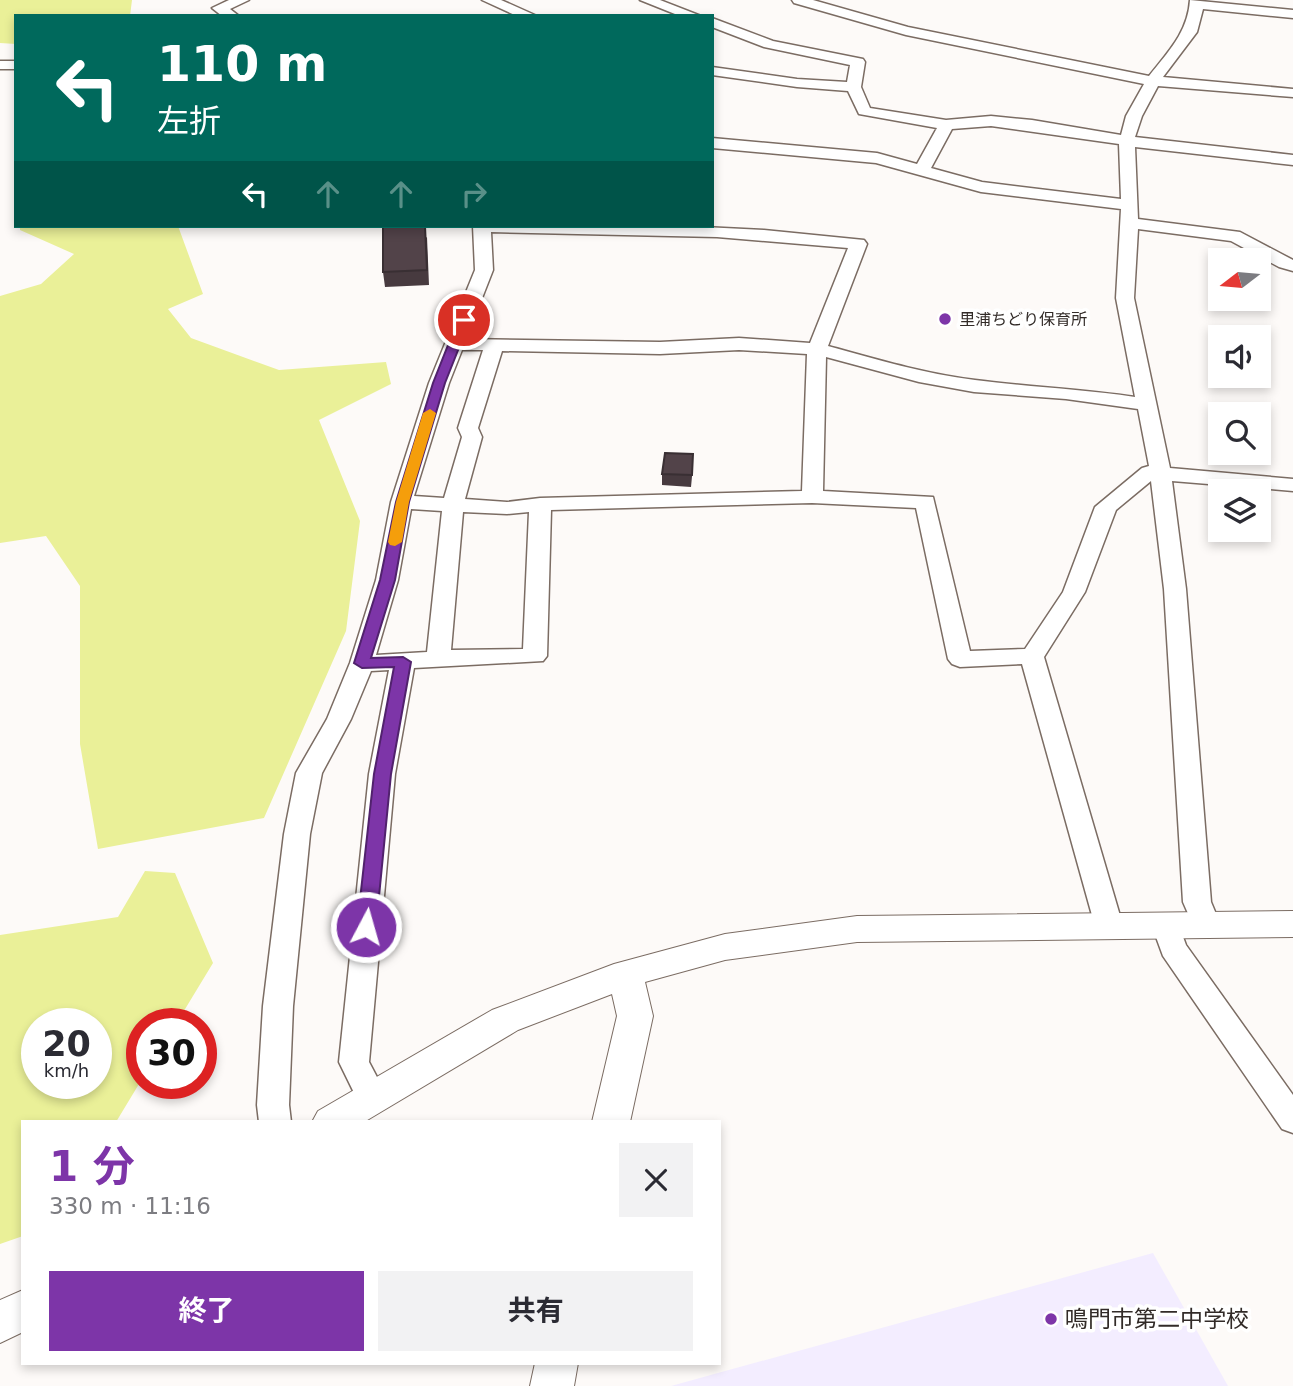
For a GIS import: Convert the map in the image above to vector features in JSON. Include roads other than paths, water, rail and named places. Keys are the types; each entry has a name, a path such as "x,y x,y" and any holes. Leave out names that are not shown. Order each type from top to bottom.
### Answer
{"street":[{"path":"229,14 219,8 242,0"},
{"path":"489,0 525,14"},
{"path":"647,0 688,14"},
{"path":"799,0 906,31 984,44 1153,81 1293,93"},
{"path":"1207,926 1197,902 1175,589 1160,471 1125,298 1129,214 1128,139 1135,116 1153,81 1190,32 1198,3 1293,14"},
{"path":"714,23 769,44 858,62 854,87 864,111 946,125 991,121 1156,145 1293,160"},
{"path":"714,71 797,83 854,87"},
{"path":"921,170 940,141 946,125"},
{"path":"714,143 877,159 981,187 1234,236 1293,266"},
{"path":"275,1120 273,1105 278,1006 300,822 309,773 339,719 362,663 387,580 402,502 454,344 484,270 482,228"},
{"path":"628,228 756,234 858,244 817,349 811,497"},
{"path":"454,344 660,348 739,344 817,349 919,376 974,386 1066,393 1146,404"},
{"path":"438,658 453,505 472,437 468,428 494,346"},
{"path":"402,502 507,508 540,504 811,497 925,502 960,659 1032,656 1074,592 1106,507 1149,472 1293,485"},
{"path":"362,663 535,656 540,504"},
{"path":"1032,656 1109,926"},
{"path":"372,1098 354,1062 382,774 403,662"},
{"path":"334,1120 505,1020 626,974 726,947 857,929 1293,924"},
{"path":"1166,926 1173,948 1293,1120"},
{"path":"611,1120 635,1016 626,974"},
{"path":"0,1323 21,1310"},
{"path":"552,1386 557,1365"}],"place":[{"name":"里浦ちどり保育所","path":"945,319"},
{"name":"鳴門市第二中学校","path":"1051,1319"}]}
